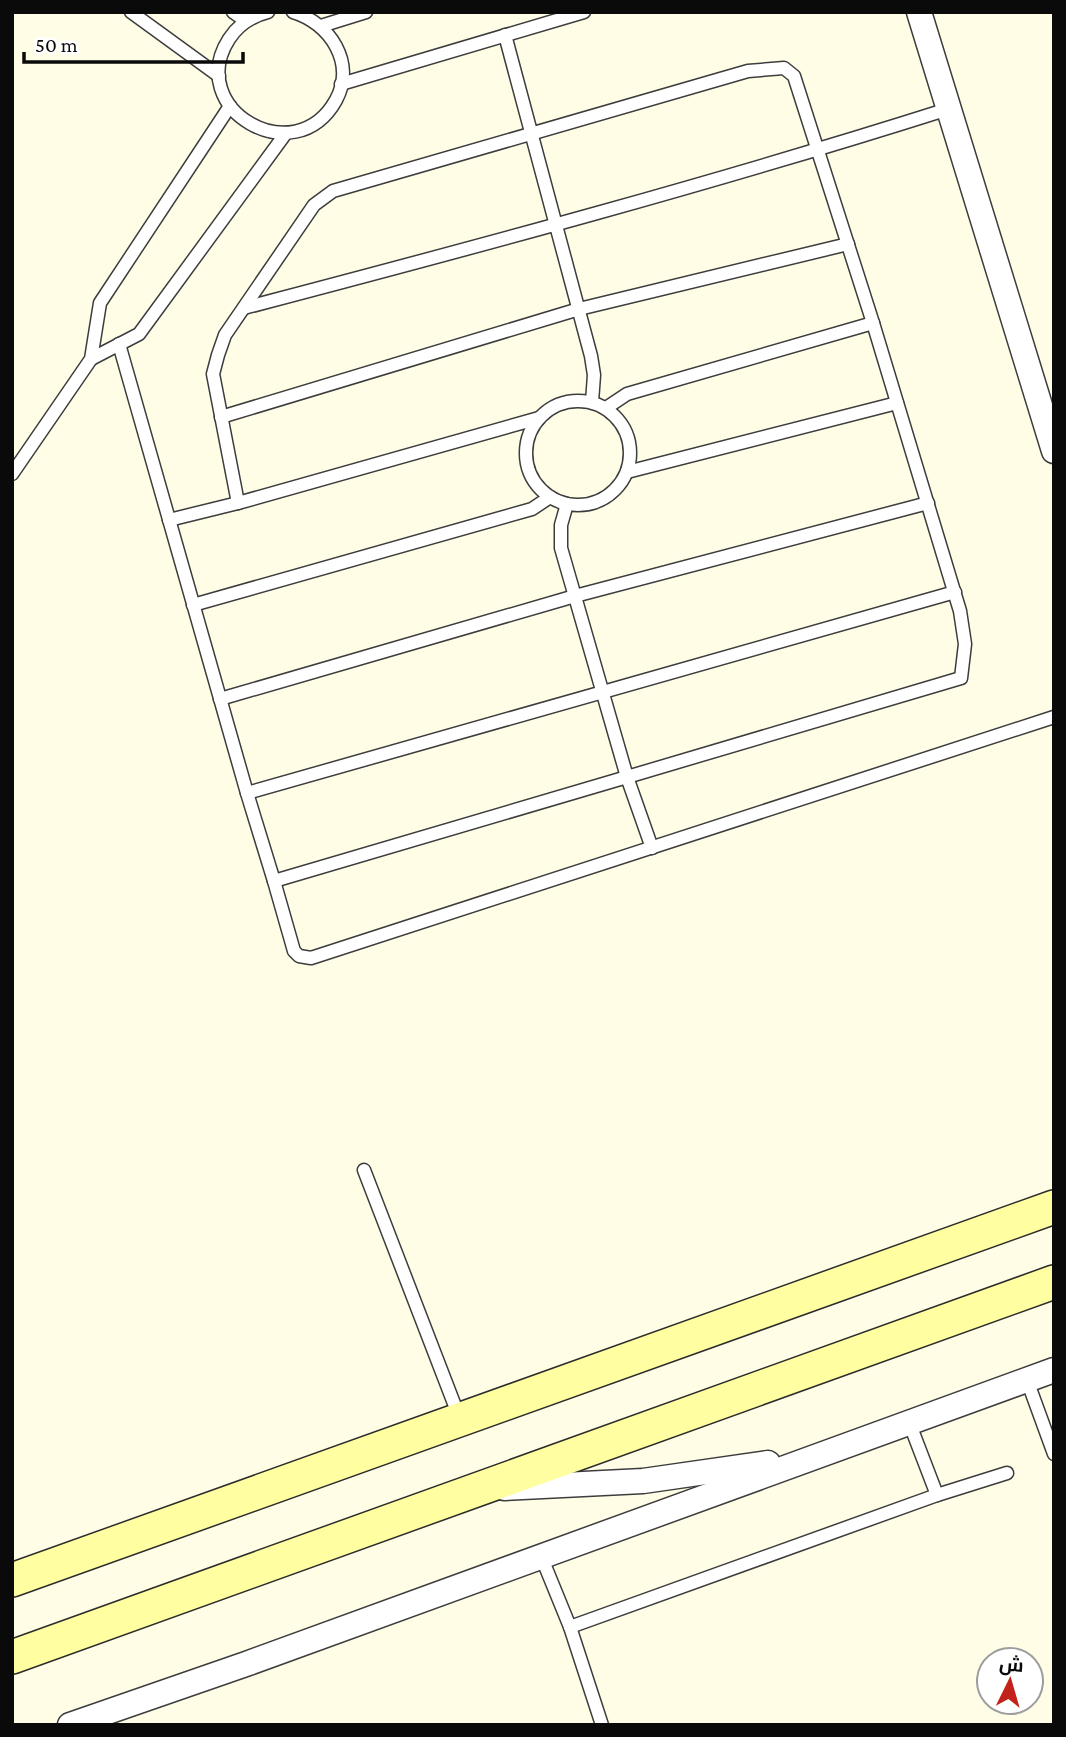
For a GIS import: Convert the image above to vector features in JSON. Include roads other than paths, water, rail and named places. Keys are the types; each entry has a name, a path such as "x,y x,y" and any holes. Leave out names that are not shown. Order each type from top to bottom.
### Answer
{"main road":[{"path":"12,1580 1054,1207"},
{"path":"12,1657 1054,1282"}],"street":[{"path":"919,12 1054,451"},
{"path":"80,1723 1054,1370"},
{"path":"479,1489 643,1481 820,1455"}],"lane":[{"path":"131,12 219,76"},
{"path":"233,12 246,21"},
{"path":"268,12 246,21 234,32 225,45 219,76 222,92 241,119 254,128 286,133 316,123 327,112 337,99 342,68 339,52 332,38 308,17 293,12"},
{"path":"321,26 366,12"},
{"path":"341,84 584,12"},
{"path":"505,35 579,309 594,375 592,402"},
{"path":"238,503 213,374 225,335 314,205 332,191 748,71 784,68 794,76 873,323 955,592 965,643 961,678 274,881"},
{"path":"12,474 91,359 100,303 230,106"},
{"path":"244,308 557,225 948,109"},
{"path":"91,359 139,334 286,133"},
{"path":"221,417 579,309 848,244"},
{"path":"606,408 628,394 873,323"},
{"path":"119,344 247,793 294,951 299,956 305,958 1054,717"},
{"path":"570,401 592,402 606,408 619,420 628,436 631,454 627,472 617,487 603,499 586,505 567,504 550,497 537,485 528,469 526,451 529,433 539,418 553,406 570,401"},
{"path":"627,472 897,403"},
{"path":"169,520 539,418"},
{"path":"193,605 532,509 550,497"},
{"path":"220,699 575,596 928,503"},
{"path":"567,504 561,525 561,548 627,777 652,848"},
{"path":"247,793 955,592"},
{"path":"364,1170 460,1419"},
{"path":"1027,1380 1054,1454"},
{"path":"909,1422 937,1495"},
{"path":"570,1627 937,1495 1007,1473"},
{"path":"541,1556 570,1627 602,1725"}]}
